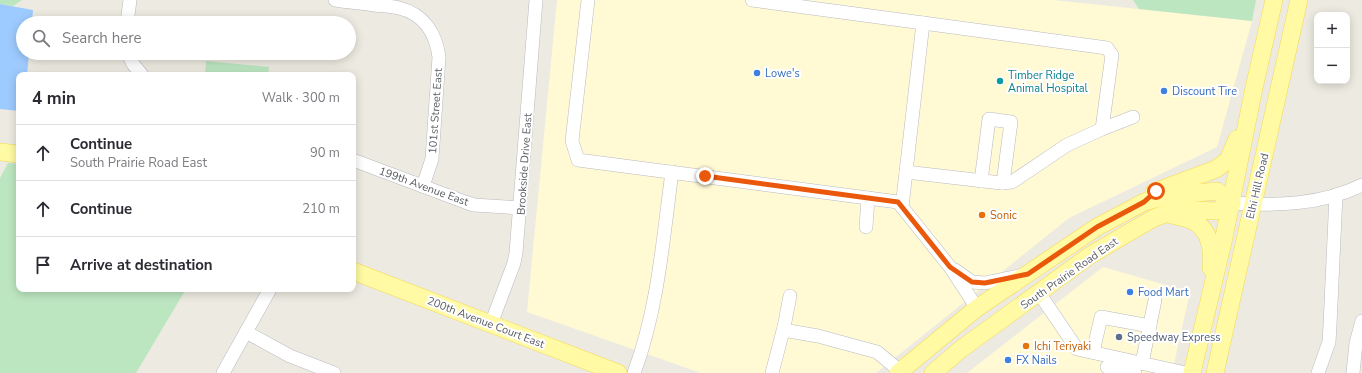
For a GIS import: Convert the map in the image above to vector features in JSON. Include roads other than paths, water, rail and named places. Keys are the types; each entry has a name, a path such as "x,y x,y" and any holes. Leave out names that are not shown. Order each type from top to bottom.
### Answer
{"main road":[{"name":"Elhi Hill Road","path":"1192,373 1232,203 1254,88 1274,0"},
{"name":"Elhi Hill Road","path":"1215,373 1299,0"},
{"path":"1144,202 1156,191 1216,169 1228,160 1235,146 1245,108 1254,88"},
{"path":"0,152 16,154"},
{"name":"South Prairie Road East","path":"899,372 977,308 1097,227 1144,202 1168,196 1217,191 1232,203 1216,212 1192,210 1173,211 1154,218 1090,256 961,349 933,373"},
{"path":"1166,214 1193,221 1203,228 1211,246 1211,266 1203,326"},
{"name":"200th Avenue Court East","path":"356,273 618,373"}],"street":[{"path":"128,16 130,0"},
{"name":"101st Street East","path":"335,0 399,8 412,13 423,21 434,36 438,46 439,57 432,152 430,167 423,186"},
{"name":"Brookside Drive East","path":"491,324 514,264 518,240 536,0"},
{"path":"588,0 572,141 578,160 898,202 950,267 977,308"},
{"path":"752,0 1107,48 1112,55 1102,129"},
{"path":"902,207 923,23"},
{"path":"132,60 140,72"},
{"path":"906,172 981,181 1003,183 1012,182 1067,145 1133,117"},
{"path":"981,181 989,119 1011,122 1003,183"},
{"name":"199th Avenue East","path":"356,161 474,205 520,208"},
{"path":"634,373 642,351 650,318 672,172"},
{"path":"1232,203 1261,205 1311,201 1349,191 1362,185"},
{"path":"1318,373 1329,342 1336,195"},
{"path":"866,227 868,198"},
{"path":"950,267 972,282 985,283 1028,274"},
{"path":"223,373 268,292"},
{"path":"1039,293 1077,349 1093,352 1138,368"},
{"path":"772,373 784,327 790,296"},
{"path":"1138,368 1150,326 1155,300"},
{"path":"1093,352 1101,317 1150,326"},
{"path":"1353,373 1356,342 1362,321"},
{"path":"784,327 789,331 808,334 877,352 899,372"},
{"path":"246,332 290,356 334,373"},
{"path":"1107,367 1138,368 1186,373"}],"water":[{"path":"0,4 33,10 33,16 16,16 16,60 28,60 27,72 16,72 16,111 0,109"}],"place":[{"name":"Lowe's","path":"757,73"},
{"name":"Timber Ridge Animal Hospital","path":"1000,81"},
{"name":"Discount Tire","path":"1164,91"},
{"name":"Sonic","path":"982,215"},
{"name":"Food Mart","path":"1130,292"},
{"name":"Speedway Express","path":"1119,337"},
{"name":"Ichi Teriyaki","path":"1026,346"},
{"name":"FX Nails","path":"1008,360"}]}
